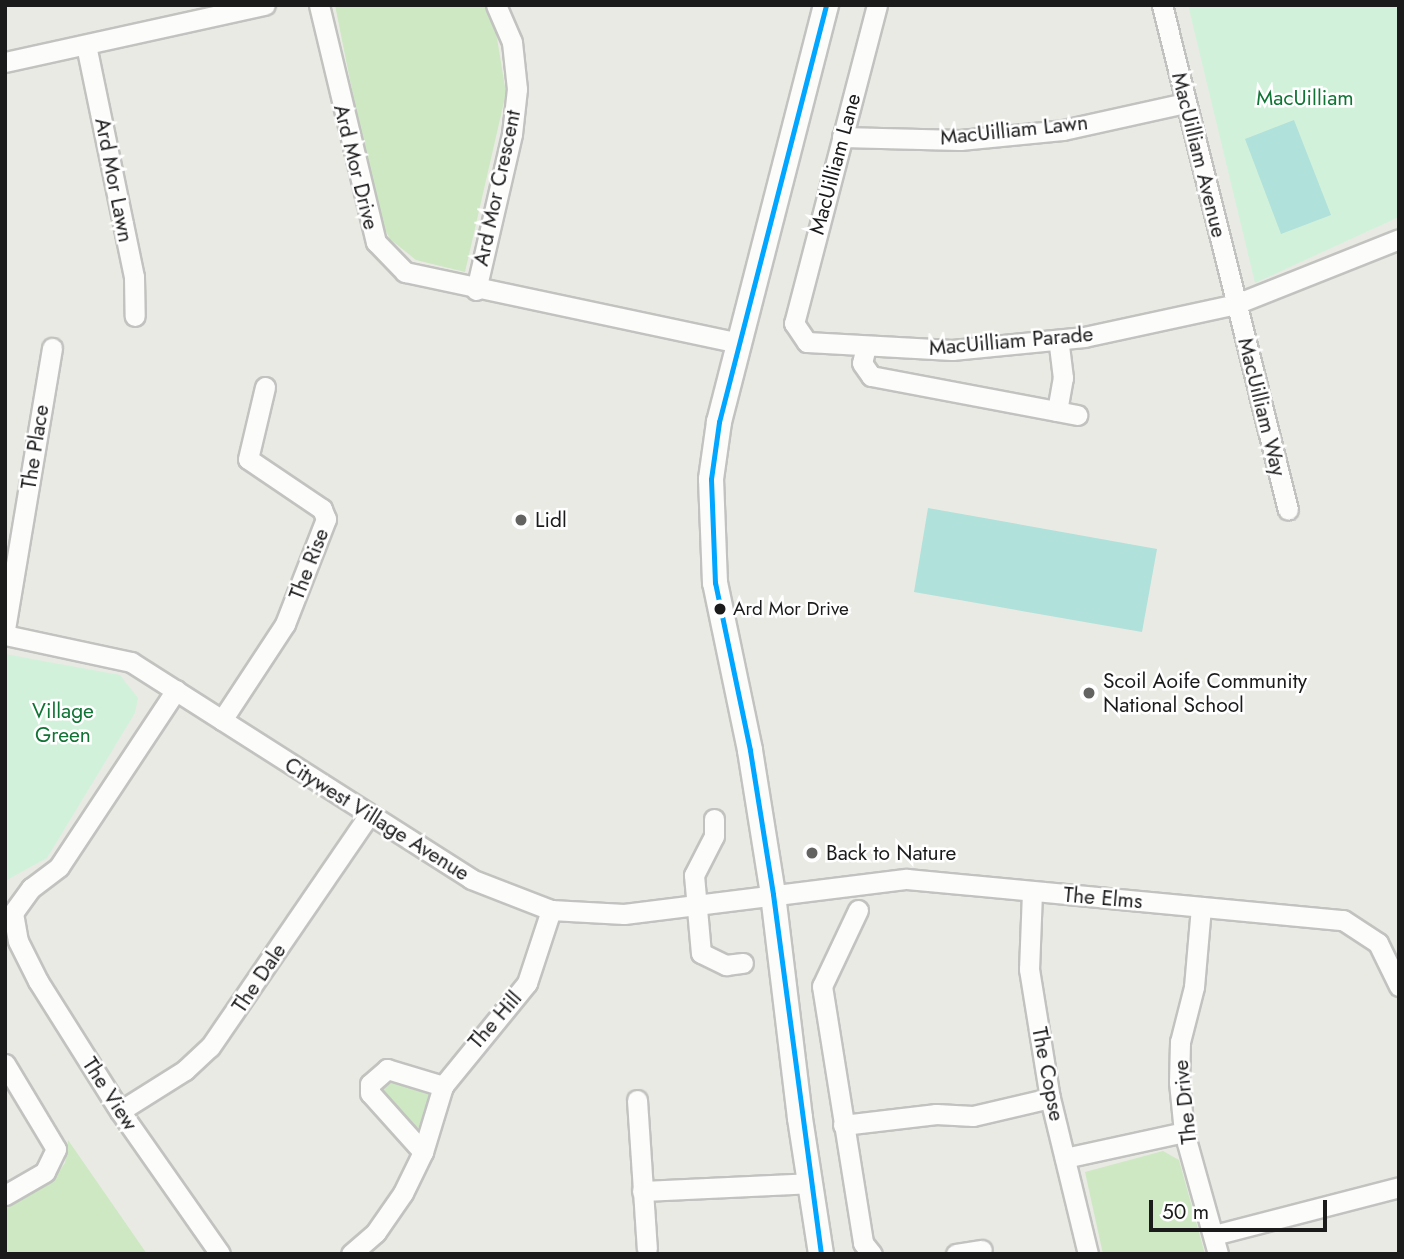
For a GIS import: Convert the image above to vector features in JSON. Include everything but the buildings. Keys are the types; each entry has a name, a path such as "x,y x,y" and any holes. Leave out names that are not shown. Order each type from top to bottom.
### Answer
{"street":[{"path":"5,62 265,5"},
{"name":"Ard Mor Drive","path":"319,5 376,242 405,272 476,290 738,343"},
{"name":"Ard Mor Crescent","path":"476,290 512,134 517,89 512,42 496,5"},
{"path":"821,1254 773,894 712,546 710,479 738,343 825,5"},
{"name":"MacUilliam Lane","path":"794,323 877,5"},
{"name":"MacUilliam Avenue","path":"1162,5 1236,304"},
{"name":"Ard Mor Lawn","path":"86,45 134,277 135,316"},
{"name":"MacUilliam Lawn","path":"842,136 960,140 1063,130 1185,103"},
{"name":"MacUilliam Parade","path":"794,323 807,342 866,346 952,350 1058,340 1236,304 1399,239"},
{"name":"MacUilliam Way","path":"1236,304 1289,510"},
{"path":"1057,411 1063,377 1058,340"},
{"path":"866,346 862,363 871,376 1077,415"},
{"name":"The Place","path":"5,629 52,348"},
{"name":"The Rise","path":"222,720 285,624 326,519 321,509 248,459 265,387"},
{"name":"Citywest Village Avenue","path":"5,635 116,656 176,690 368,816 471,879 551,910 624,914 773,894"},
{"name":"The View","path":"176,690 59,867 19,900 14,925 38,981 120,1111 220,1254"},
{"name":"The Dale","path":"120,1111 185,1070 210,1046 368,816"},
{"path":"714,819 714,836 694,875 701,953 726,965 743,963"},
{"name":"The Elms","path":"773,894 907,878 1343,920 1378,943 1399,986"},
{"name":"The Copse","path":"1032,892 1029,969 1050,1098 1088,1254"},
{"name":"The Drive","path":"1201,907 1194,987 1180,1042 1184,1132 1216,1244"},
{"name":"The Hill","path":"351,1254 376,1232 403,1193 423,1152 443,1086 527,983 551,910"},
{"path":"858,910 822,986 863,1243 872,1254"},
{"path":"5,1063 56,1149 45,1172 5,1195"},
{"path":"423,1152 370,1093 370,1084 387,1069 443,1086"},
{"path":"843,1125 936,1114 973,1116 1050,1098"},
{"path":"637,1100 647,1249"},
{"path":"1065,1158 1184,1132"},
{"path":"642,1191 810,1183"},
{"path":"1216,1244 1399,1187"},
{"path":"956,1254 982,1250"}],"green space":[{"path":"335,5 485,5 495,26 506,93 465,272 416,260 390,239 377,215"},
{"name":"MacUilliam","path":"1188,5 1399,5 1399,217 1255,283"},
{"name":"Village Green","path":"5,654 120,675 138,698 135,713 47,858 5,881"},
{"path":"386,1079 430,1092 419,1127 414,1129 381,1093 379,1087"},
{"path":"68,1140 147,1254 5,1254 5,1205 57,1174 65,1163"},
{"path":"1163,1151 1179,1160 1205,1254 1103,1254 1085,1172"}],"shaded area":[{"path":"1294,120 1331,215 1281,234 1245,139"},
{"path":"928,508 1157,549 1142,632 914,592"}],"transit line":[{"path":"821,1254 773,894 750,750 715,583 711,479 719,422 826,5"}],"place":[{"name":"Lidl","path":"521,520"},
{"name":"Ard Mor Drive","path":"720,609"},
{"name":"Scoil Aoife Community National School","path":"1089,693"},
{"name":"Back to Nature","path":"812,853"}]}
